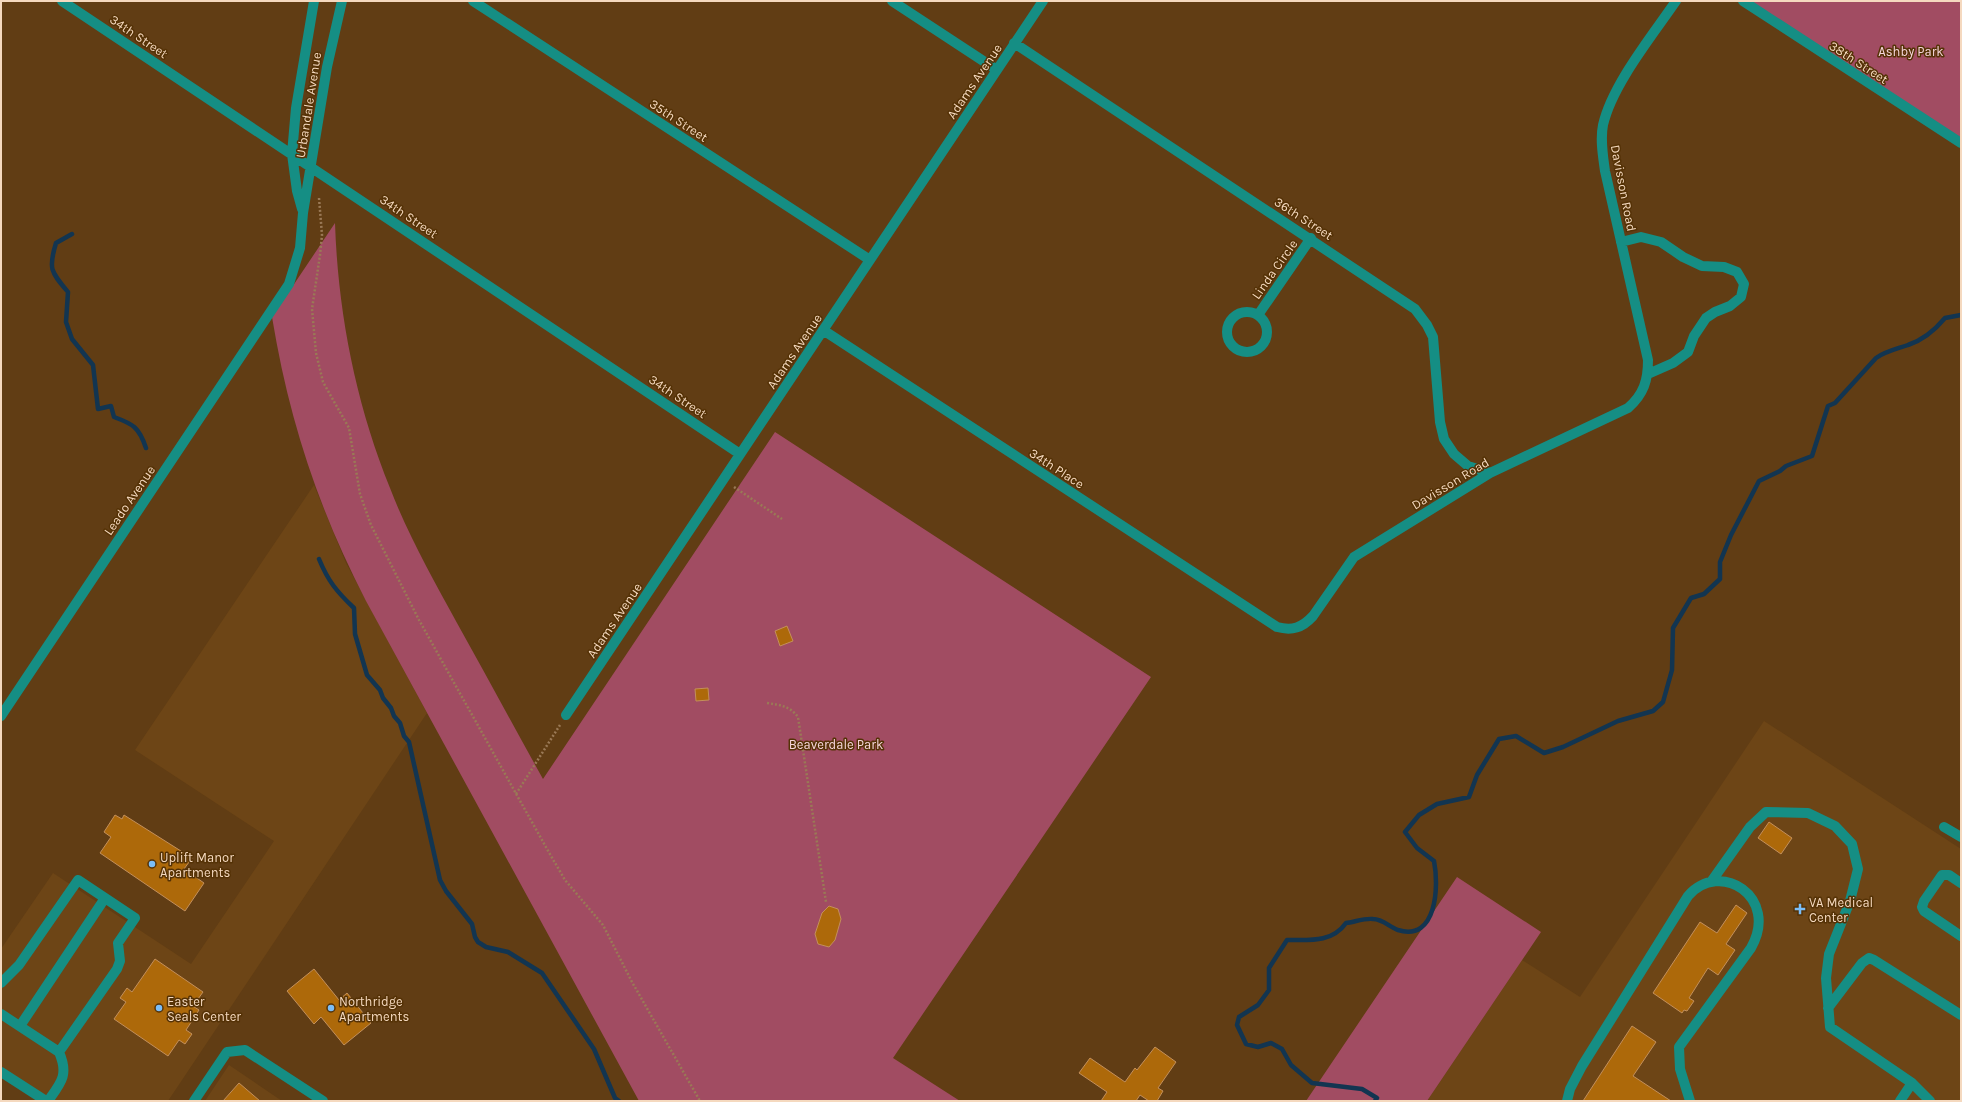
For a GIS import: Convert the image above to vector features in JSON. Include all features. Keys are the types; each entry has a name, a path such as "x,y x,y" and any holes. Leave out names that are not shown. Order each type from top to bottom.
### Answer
{"street":[{"name":"34th Street","path":"62,1 740,454"},
{"name":"Urbandale Avenue","path":"303,213 297,191 292,154 297,102 314,1"},
{"name":"Urbandale Avenue","path":"279,298 290,284 300,248 303,213 312,167 327,67 342,1"},
{"name":"35th Street","path":"473,1 870,260"},
{"path":"892,1 997,70"},
{"name":"Adams Avenue","path":"566,715 1043,1"},
{"name":"Davisson Road","path":"1277,627 1285,629 1297,628 1305,625 1313,616 1354,557 1490,473 1628,408 1636,401 1645,388 1648,374 1648,360 1605,171 1602,148 1603,126 1609,105 1622,82 1676,1"},
{"name":"38th Street","path":"1743,1 1961,144"},
{"name":"36th Street","path":"1014,43 1311,238 1415,309 1427,324 1433,337 1440,422 1444,439 1454,454 1468,466 1490,473"},
{"path":"1621,242 1641,237 1661,242 1683,257 1702,266 1724,267 1737,272 1744,284 1741,297 1730,306 1715,312 1706,318 1694,336 1688,352 1673,363 1648,374"},
{"name":"Linda Circle","path":"1258,315 1311,238"},
{"name":"Leado Avenue","path":"1,716 279,298"},
{"name":"Linda Circle","path":"1246,312 1258,315 1266,324 1267,331 1264,344 1254,352 1246,353 1238,351 1228,341 1226,334 1228,323 1236,315 1246,312"},
{"name":"34th Place","path":"823,330 1277,627"},
{"path":"1711,882 1750,827 1766,812 1808,813 1835,826 1852,844 1858,869 1850,901 1828,954 1826,978 1830,1028 1912,1083 1930,1101"},
{"path":"1944,827 1961,837"},
{"path":"1961,883 1949,875 1942,874 1924,901 1922,907 1924,911 1961,936"},
{"path":"1,983 18,965 78,880 135,918 118,943 120,960 117,969 59,1052"},
{"path":"1567,1101 1570,1089 1582,1066 1688,896 1700,887 1711,882 1723,882 1735,885 1745,891 1753,900 1758,910 1760,924 1757,937 1751,948 1679,1047 1680,1069 1690,1101"},
{"path":"20,1026 105,898"},
{"path":"1828,1008 1862,963 1869,958 1961,1015"},
{"path":"1,1014 59,1052 65,1064 65,1073 61,1083 47,1101 1,1072"},
{"path":"194,1101 227,1052 245,1050 323,1101"},
{"path":"1900,1101 1912,1083"}],"path":[{"path":"321,206 320,255 312,309 316,353 323,382 349,428 360,494 371,525 419,620 565,880 602,925 632,982 700,1101"},
{"path":"723,480 782,519"},
{"path":"767,703 783,705 794,712 798,717 826,902"},
{"path":"516,794 566,715"}],"shaded area":[{"path":"314,485 346,563 427,713 168,1101 46,1101 1,1072 1,949 53,873 191,964 274,841 135,750"},
{"name":"VA Medical Center","path":"1764,721 1961,849 1961,1101 1427,1101 1522,960 1580,997"},
{"path":"229,1065 282,1101 205,1101"}],"green space":[{"name":"Ashby Park","path":"1743,1 1961,1 1961,143"},
{"name":"Beaverdale Park","path":"335,223 340,291 351,358 367,424 378,456 397,505 421,557 543,779 775,432 1151,677 893,1058 960,1101 639,1101 366,601 333,532 307,463 287,392 272,317"},
{"path":"1457,877 1541,932 1427,1101 1306,1101"}],"building":[{"path":"787,626 793,641 780,646 775,631"},
{"path":"708,688 709,700 696,701 695,689"},
{"name":"Uplift Manor Apartments","path":"115,815 122,819 124,815 192,858 184,869 204,883 185,911 100,853 111,837 104,832"},
{"path":"1769,822 1792,838 1781,854 1758,838"},
{"path":"1736,905 1747,913 1726,944 1735,950 1718,975 1708,968 1689,998 1694,1001 1687,1011 1684,1010 1682,1013 1653,993 1700,922 1717,933"},
{"path":"829,906 838,909 841,919 835,940 829,947 818,944 815,934 822,913"},
{"name":"Easter Seals Center","path":"155,959 203,992 193,1006 199,1010 186,1030 192,1034 185,1044 179,1040 168,1056 114,1019 126,1002 120,998 127,988 132,992"},
{"name":"Northridge Apartments","path":"314,969 339,1000 347,993 371,1023 344,1045 321,1017 314,1024 287,991"},
{"path":"1632,1026 1656,1042 1633,1076 1671,1101 1583,1101"},
{"path":"1155,1047 1176,1062 1158,1088 1163,1091 1157,1101 1149,1101 1140,1095 1136,1101 1101,1101 1107,1092 1079,1073 1090,1058 1125,1082 1135,1068 1137,1070"},
{"path":"239,1083 260,1101 223,1101"}],"waterway":[{"path":"72,234 56,243 52,259 55,275 68,292 66,322 72,339 93,365 98,409 111,406 114,417 131,424 141,435 146,448"},
{"path":"1375,1101 1377,1098 1362,1089 1312,1083 1291,1065 1282,1049 1271,1043 1258,1047 1246,1044 1237,1025 1239,1017 1258,1005 1269,990 1269,968 1287,940 1320,939 1334,934 1346,923 1367,919 1380,920 1398,930 1411,932 1421,928 1428,920 1432,909 1436,884 1434,861 1417,848 1405,832 1419,815 1437,804 1469,797 1477,775 1499,739 1516,736 1544,753 1563,747 1618,721 1653,711 1663,702 1672,670 1673,628 1691,598 1704,594 1720,579 1720,562 1731,535 1759,481 1780,471 1786,466 1812,456 1828,406 1835,403 1876,358 1919,340 1937,327 1945,318 1961,315"},
{"path":"319,559 334,586 354,608 355,634 367,675 380,690 383,698 400,723 404,736 409,742 440,880 446,891 472,924 475,937 478,942 486,947 508,952 542,973 594,1049 615,1098 619,1101"}],"place":[{"name":"Uplift Manor Apartments","path":"152,864"},
{"name":"VA Medical Center","path":"1800,909"},
{"name":"Easter Seals Center","path":"159,1008"},
{"name":"Northridge Apartments","path":"331,1008"}]}
